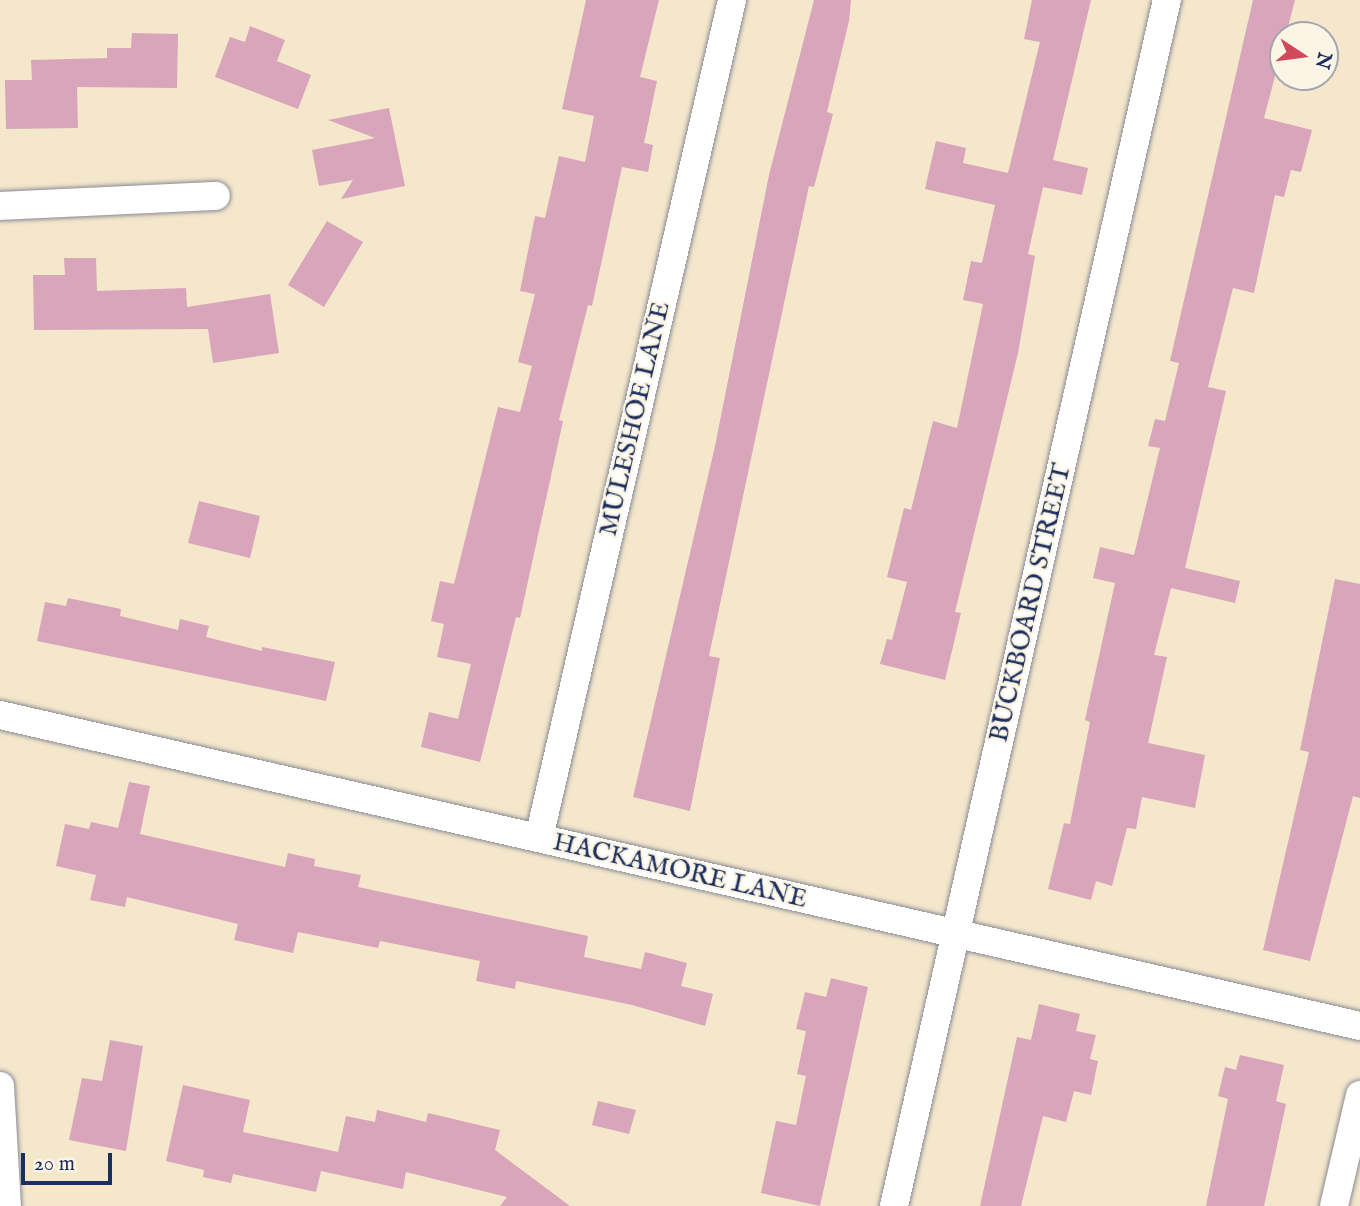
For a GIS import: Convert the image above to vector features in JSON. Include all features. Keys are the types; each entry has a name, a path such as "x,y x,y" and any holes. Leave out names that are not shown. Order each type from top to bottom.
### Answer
{"street":[{"name":"MULESHOE LANE","path":"539,838 732,0"},
{"name":"BUCKBOARD STREET","path":"894,1206 1167,0"},
{"path":"0,206 216,196"},
{"name":"HACKAMORE LANE","path":"0,715 539,838 956,937 1360,1026"},
{"path":"0,1086 7,1206"},
{"path":"1334,1206 1360,1095"}],"building":[{"path":"586,0 659,0 640,77 657,81 644,143 653,145 648,172 622,167 592,306 588,305 559,420 563,421 520,618 516,617 480,762 421,747 429,712 458,719 471,664 437,657 444,624 431,621 440,581 454,584 498,407 520,412 532,366 518,362 535,294 520,291 535,216 545,218 559,156 585,162 594,116 562,109"},
{"path":"814,0 851,0 849,21 827,112 833,114 814,187 809,186 709,656 720,658 690,811 633,797 715,446 769,175"},
{"path":"1032,0 1091,0 1053,160 1088,168 1082,195 1043,187 1028,254 1035,256 1018,353 955,612 961,613 945,680 880,664 887,639 892,640 907,582 887,577 904,508 911,510 933,421 957,428 983,304 963,300 971,261 982,263 995,205 925,189 936,141 966,148 963,163 1008,173 1040,42 1024,39"},
{"path":"1253,0 1295,0 1289,21 1269,21 1271,91 1264,118 1312,130 1301,172 1291,170 1284,197 1275,195 1254,293 1233,288 1208,387 1226,391 1185,568 1240,581 1235,603 1171,588 1154,655 1167,657 1148,743 1205,755 1195,808 1142,797 1136,829 1127,828 1112,886 1096,881 1091,900 1048,889 1064,823 1070,824 1090,722 1085,720 1115,583 1093,578 1100,547 1134,555 1160,448 1148,446 1155,419 1165,421 1179,363 1170,361"},
{"path":"250,26 285,40 277,61 311,75 298,109 215,77 230,37 245,42"},
{"path":"132,33 178,34 177,88 77,87 78,128 6,129 5,80 32,80 31,60 107,58 107,48 131,48"},
{"path":"389,108 405,186 341,199 353,180 319,186 312,150 375,138 328,120"},
{"path":"327,221 363,242 324,307 288,285"},
{"path":"64,258 96,258 97,291 186,288 187,307 270,294 279,353 213,363 208,329 34,330 33,275 65,275"},
{"path":"199,501 260,516 250,558 188,543"},
{"path":"1335,579 1360,584 1360,798 1353,796 1310,961 1263,950 1309,752 1300,750"},
{"path":"68,598 121,609 120,616 178,630 180,619 209,626 206,637 262,651 262,647 335,662 326,701 37,641 45,602 66,606"},
{"path":"129,782 150,786 140,834 285,867 288,853 315,859 314,866 361,875 358,887 588,936 584,957 641,969 645,952 687,963 681,986 713,994 705,1026 632,1005 516,981 515,989 476,981 480,961 380,941 378,948 298,932 293,953 234,940 238,924 127,897 125,907 90,900 96,875 56,866 65,824 89,829 91,822 118,828"},
{"path":"831,978 868,987 820,1206 761,1193 776,1121 796,1125 806,1076 797,1074 806,1031 796,1029 805,992 826,997"},
{"path":"1039,1004 1080,1014 1076,1031 1096,1035 1090,1059 1098,1061 1091,1095 1074,1091 1066,1122 1043,1116 1021,1206 980,1206 1017,1037 1031,1040"},
{"path":"110,1040 143,1046 126,1151 69,1140 82,1078 102,1081"},
{"path":"1240,1055 1284,1065 1276,1101 1286,1104 1264,1206 1206,1206 1228,1099 1218,1096 1225,1067 1236,1070"},
{"path":"183,1085 250,1100 243,1132 338,1152 346,1116 375,1122 377,1110 426,1122 428,1113 500,1130 495,1150 570,1206 500,1206 507,1197 406,1172 403,1189 321,1171 316,1192 233,1174 231,1183 203,1177 204,1170 166,1161"},
{"path":"598,1101 636,1110 629,1134 592,1125"}]}
